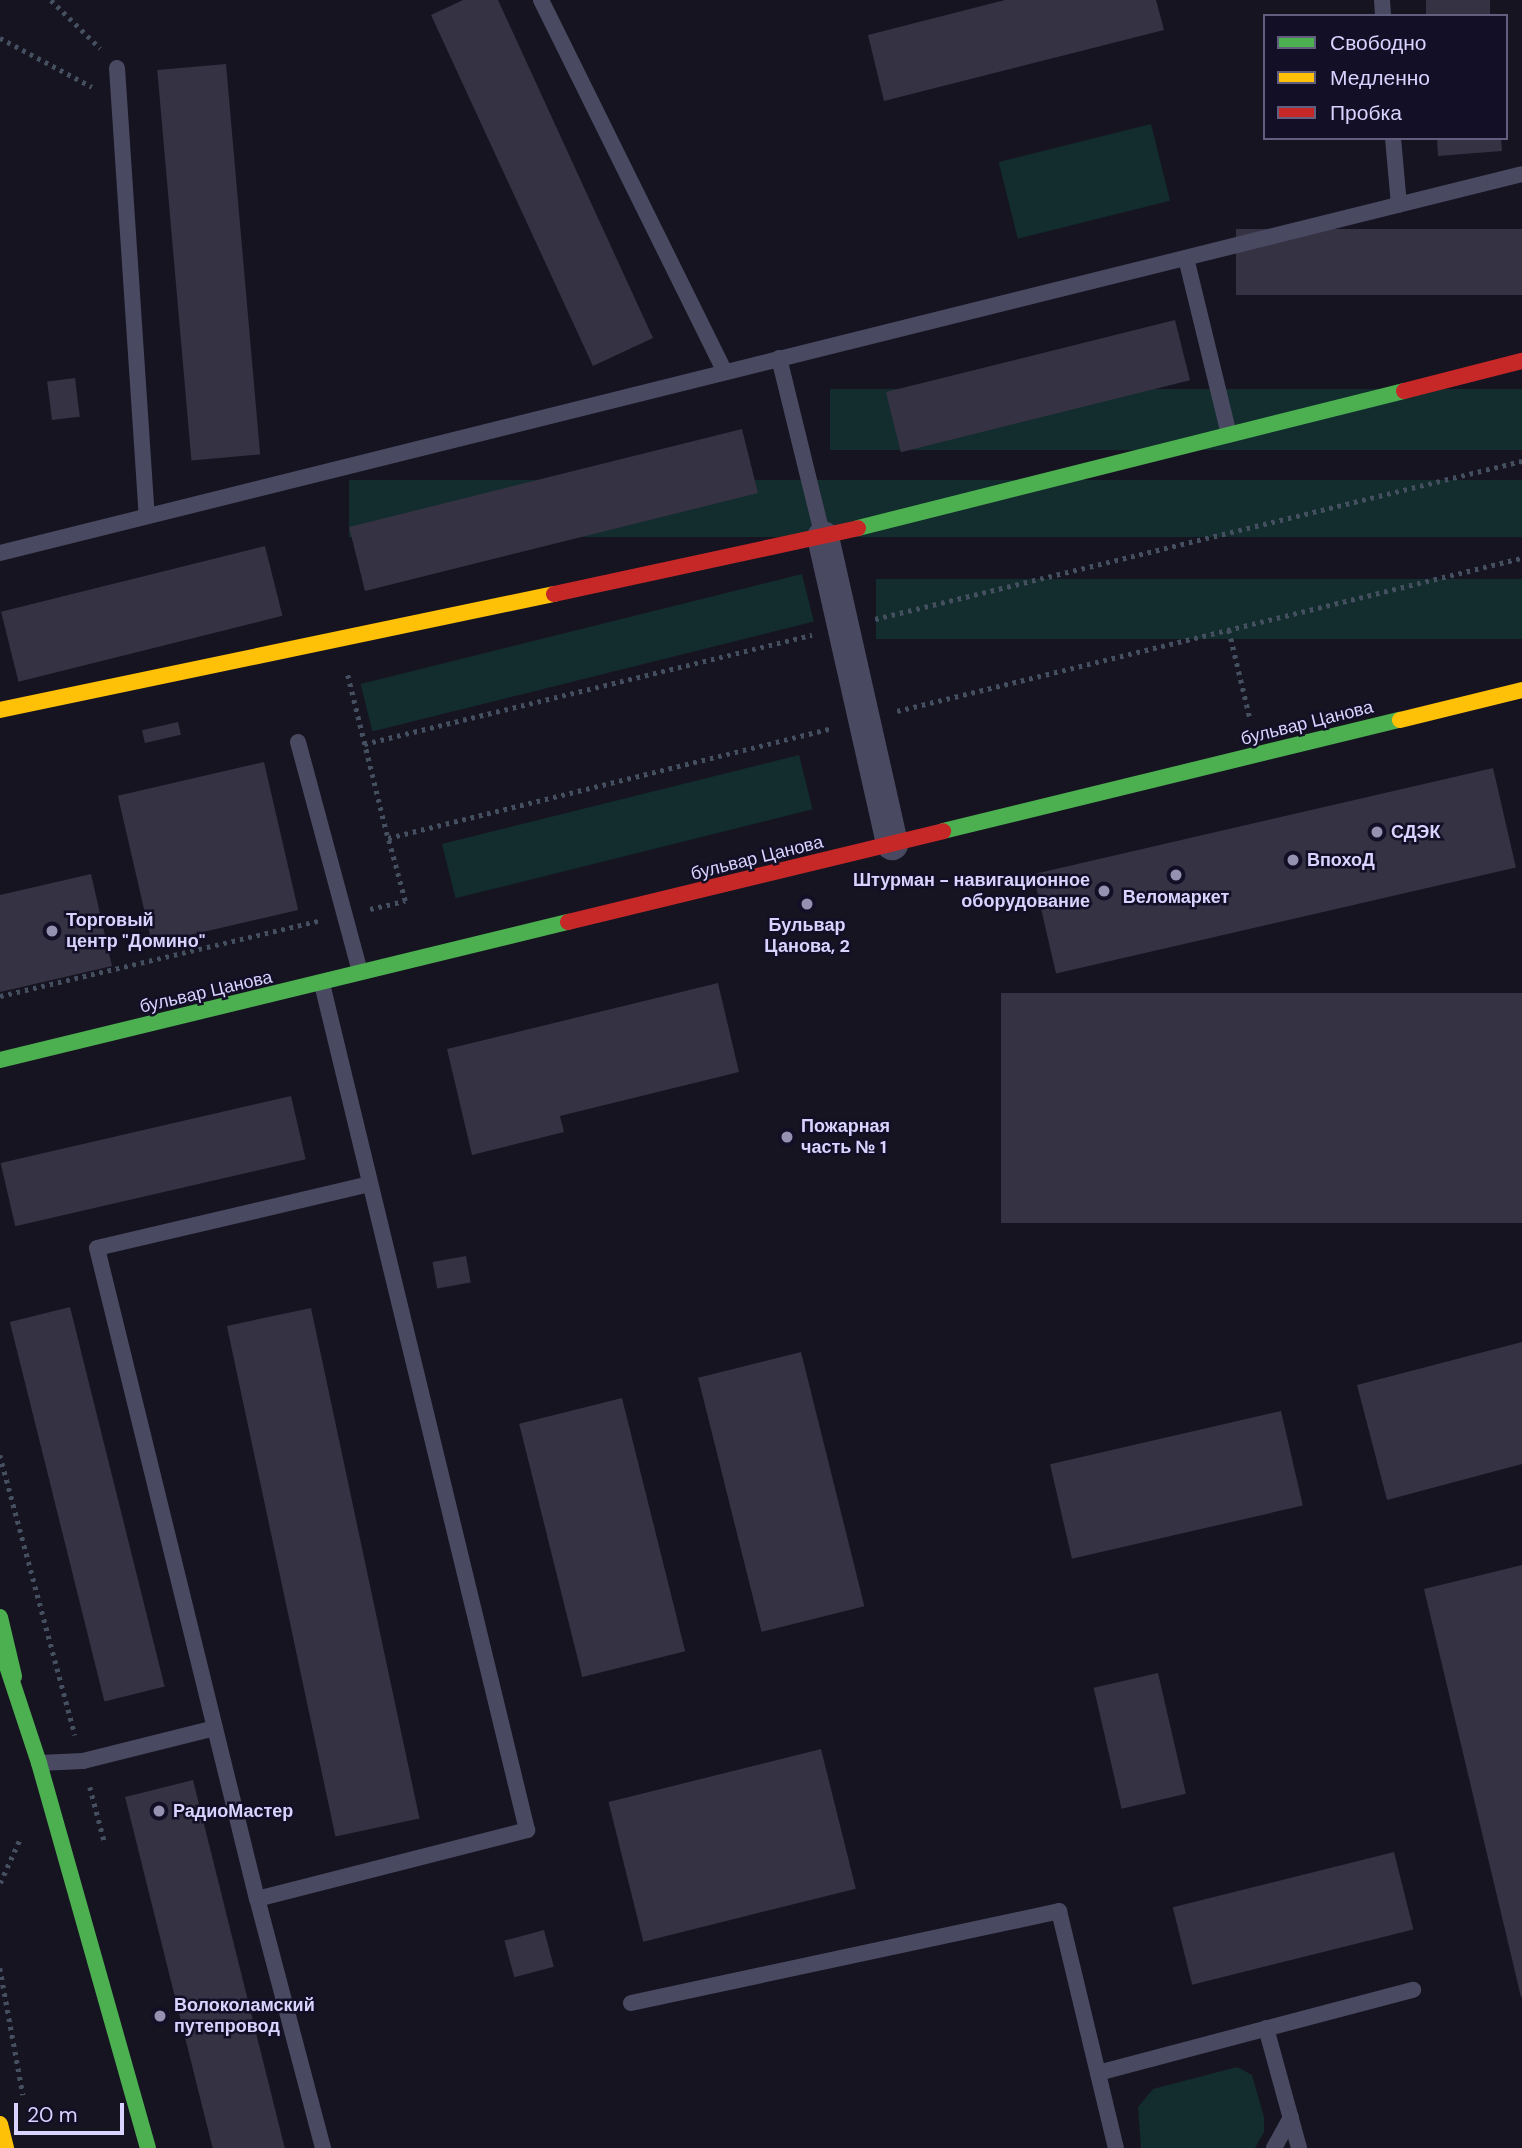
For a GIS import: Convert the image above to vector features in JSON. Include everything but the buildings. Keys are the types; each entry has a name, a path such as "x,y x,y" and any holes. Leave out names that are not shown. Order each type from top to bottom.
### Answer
{"street":[{"path":"0,710 823,537 1522,361"},
{"path":"823,537 892,844"},
{"name":"бульвар Цанова","path":"0,1060 321,985 1522,690"},
{"path":"0,1617 18,1695"},
{"path":"0,1645 39,1763 148,2148"},
{"path":"0,2124 6,2148"}],"lane":[{"path":"541,0 724,372"},
{"path":"117,68 147,516"},
{"path":"1393,140 1399,205"},
{"path":"0,553 1522,174"},
{"path":"1186,258 1229,435"},
{"path":"779,358 823,537"},
{"path":"298,742 360,975"},
{"path":"257,1899 527,1830 321,985"},
{"path":"323,2148 257,1899 97,1248 370,1184"},
{"path":"39,1763 83,1761 215,1728"},
{"path":"631,2003 1059,1911 1116,2148"},
{"path":"1098,2073 1413,1990"},
{"path":"1266,2028 1299,2148"},
{"path":"1275,2148 1291,2117"}],"path":[{"path":"51,0 82,26 117,68"},
{"path":"0,38 120,102"},
{"path":"364,744 1522,461"},
{"path":"388,838 1522,558"},
{"path":"1229,630 1259,754"},
{"path":"0,996 405,901 348,673"},
{"path":"0,1455 107,1853"},
{"path":"0,1968 26,2109"}],"green space":[{"path":"1151,124 1170,201 1018,239 999,162"},
{"path":"830,389 1522,389 1522,450 830,450"},
{"path":"349,480 1522,480 1522,537 349,537"},
{"path":"802,574 814,622 372,732 361,684"},
{"path":"876,579 1522,579 1522,639 876,639"},
{"path":"799,755 813,809 455,898 442,844"},
{"path":"1237,2067 1252,2075 1264,2117 1264,2132 1255,2148 1141,2148 1138,2107 1153,2089"}],"traffic: fast":[{"path":"858,528 1404,391"},
{"path":"943,831 1400,720"},
{"path":"0,1060 568,922"},
{"path":"0,1617 14,1676"},
{"path":"0,1645 39,1763 148,2148"}],"traffic: slow":[{"path":"0,710 554,594"},
{"path":"1400,720 1522,690"},
{"path":"0,2124 6,2148"}],"traffic: jam":[{"path":"1404,391 1522,361"},
{"path":"554,594 858,528"},
{"path":"568,922 943,831"}],"place":[{"name":"СДЭК","path":"1377,832"},
{"name":"ВпохоД","path":"1293,860"},
{"name":"Веломаркет","path":"1176,875"},
{"name":"Штурман - навигационное оборудование","path":"1104,891"},
{"name":"Бульвар Цанова, 2","path":"807,904"},
{"name":"Торговый центр \"Домино\"","path":"52,931"},
{"name":"Пожарная часть № 1","path":"787,1137"},
{"name":"РадиоМастер","path":"159,1811"},
{"name":"Волоколамский путепровод","path":"160,2016"}]}
